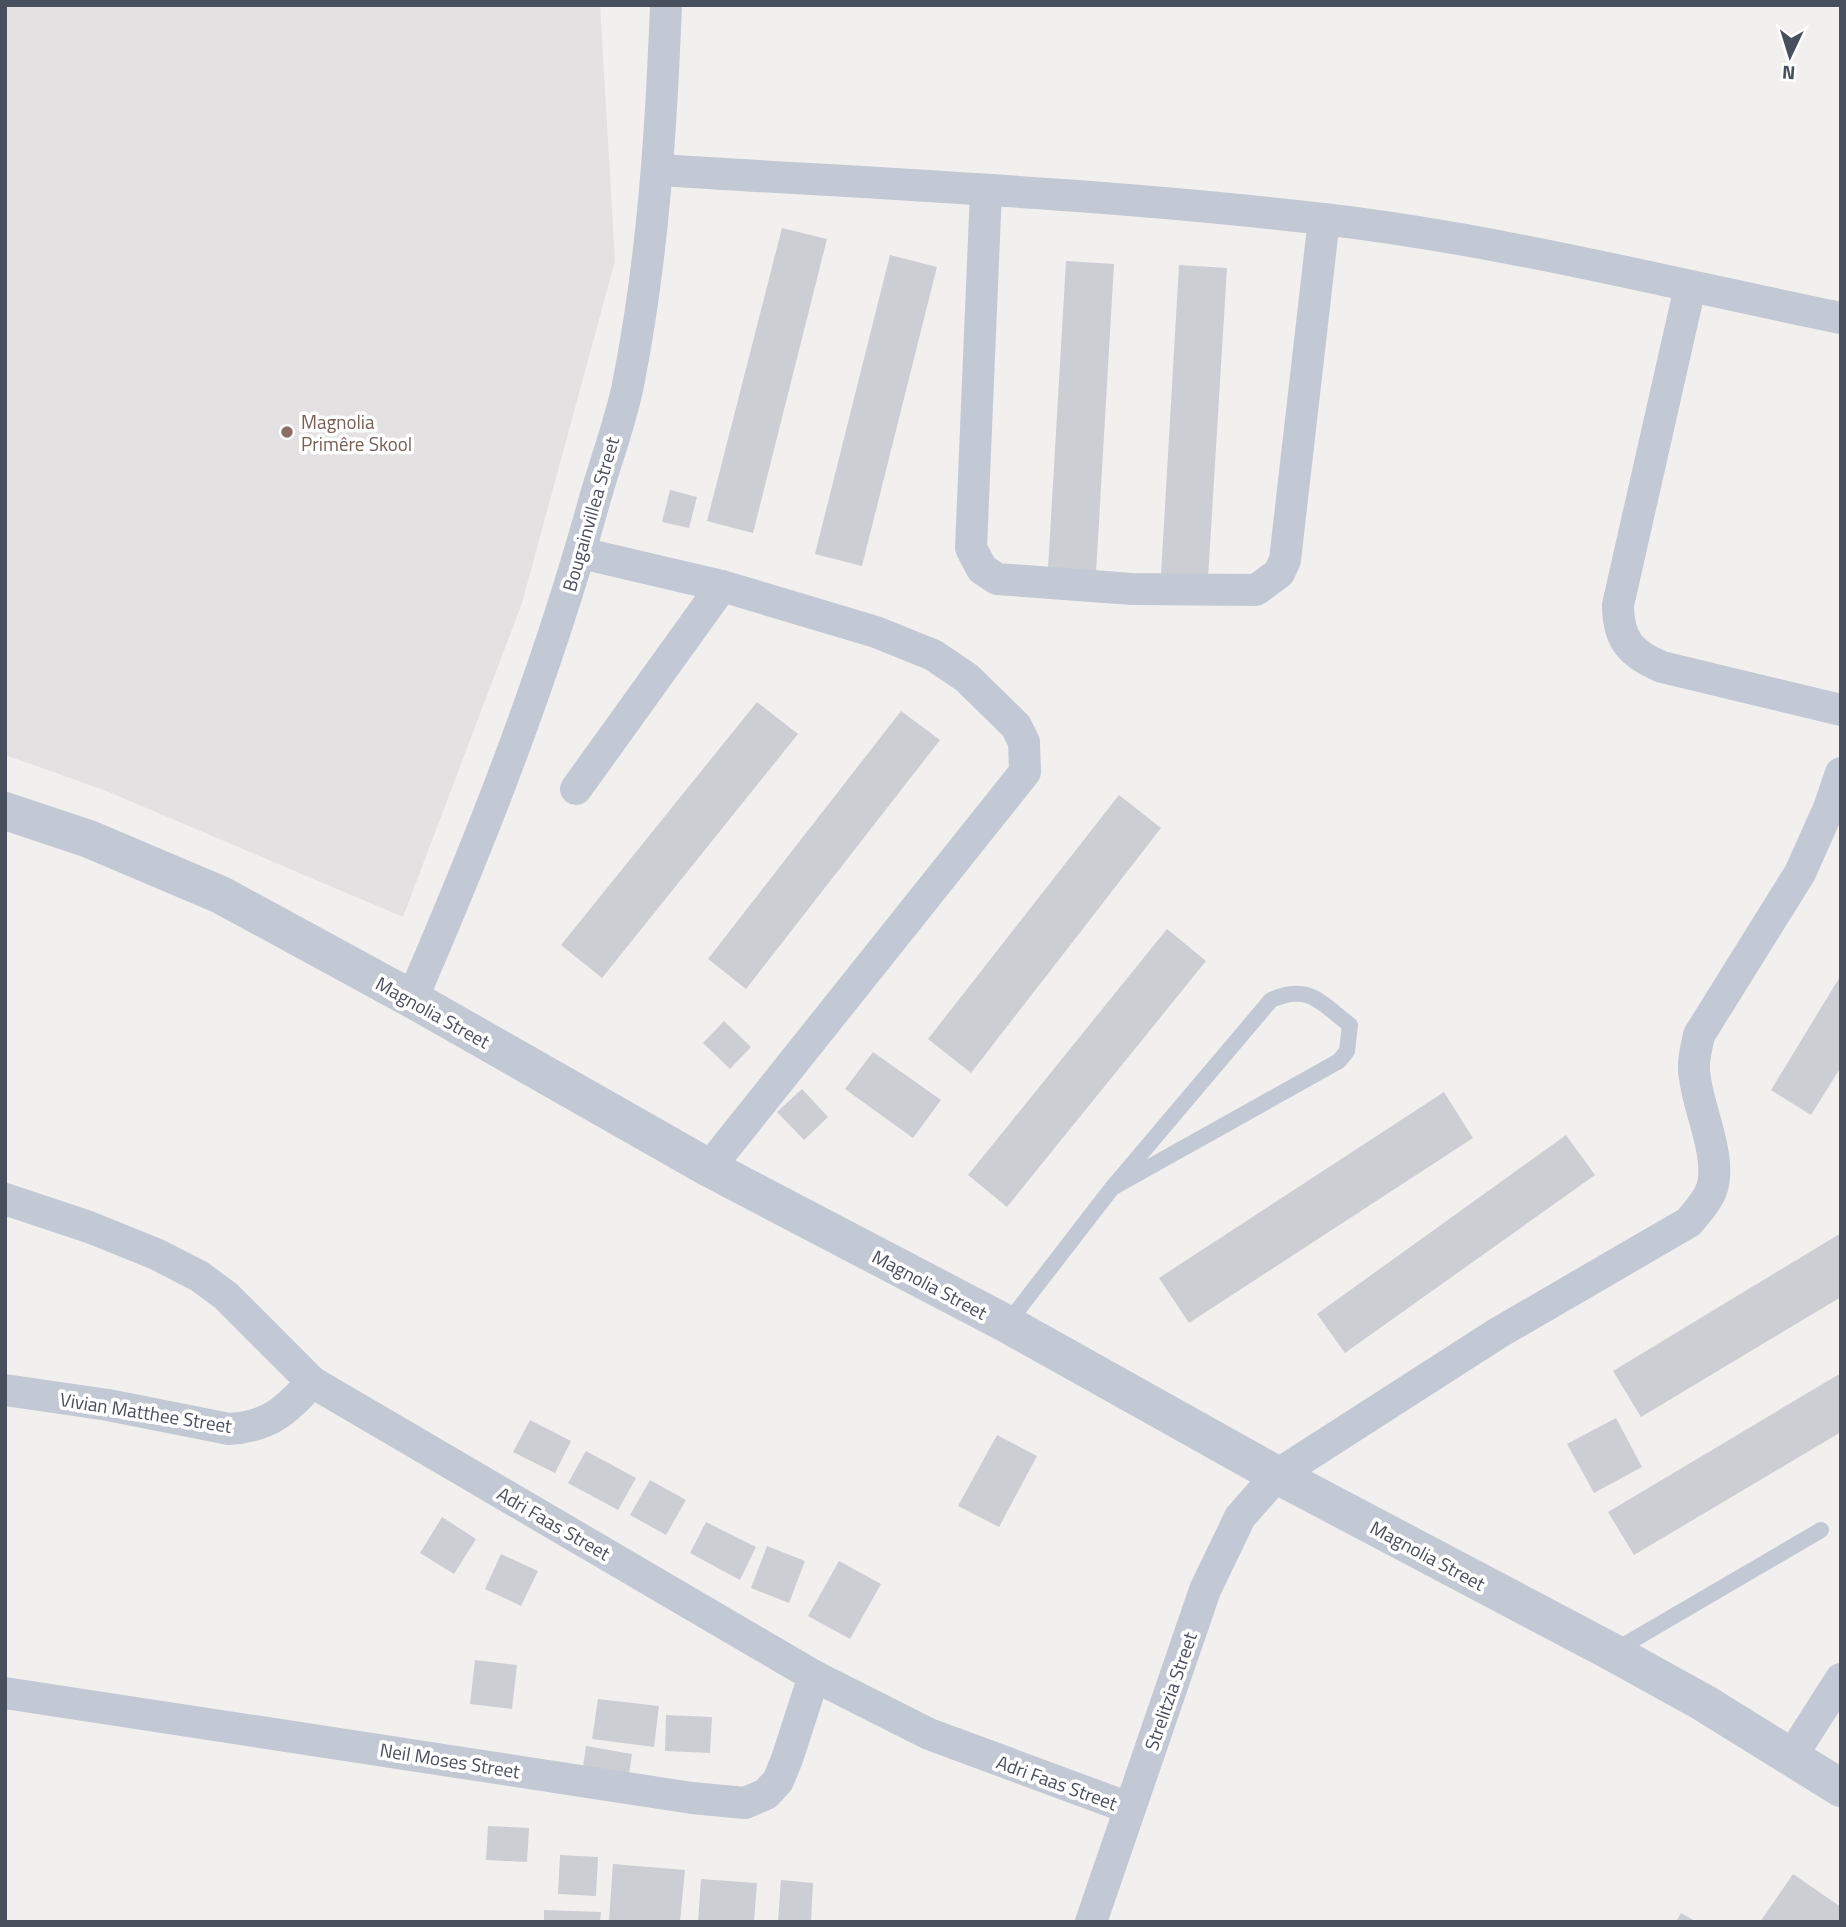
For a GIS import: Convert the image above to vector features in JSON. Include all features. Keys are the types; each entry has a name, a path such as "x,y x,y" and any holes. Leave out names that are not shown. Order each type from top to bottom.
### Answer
{"street":[{"name":"Bougainvillea Street","path":"412,999 462,884 524,718 581,553 627,388 645,291 659,170 666,5"},
{"path":"659,170 986,190 1324,219 1496,244 1841,318"},
{"path":"986,190 971,548 982,569 997,579 1132,589 1256,590 1279,573 1285,560 1324,219"},
{"path":"1690,287 1618,605 1618,624 1625,642 1641,658 1662,667 1841,710"},
{"path":"581,553 722,586 876,632 933,655 967,678 1016,726 1024,743 1025,772 709,1168"},
{"path":"576,789 722,586"},
{"name":"Strelitzia Street","path":"1091,1922 1205,1590 1240,1517 1278,1475 1498,1333 1689,1222 1702,1206 1711,1190 1715,1168 1695,1078 1694,1058 1699,1035 1800,873 1829,808 1841,773"},
{"name":"Magnolia Street","path":"5,811 89,839 221,895 412,999 709,1168 1007,1324 1278,1475 1612,1652 1704,1703 1841,1788"},
{"name":"Adri Faas Street","path":"5,1199 89,1227 156,1254 199,1276 226,1296 312,1382 814,1676 929,1734 1129,1808"},
{"name":"Vivian Matthee Street","path":"5,1390 108,1405 229,1429 264,1423 290,1407 312,1382"},
{"name":"Neil Moses Street","path":"5,1693 692,1798 745,1803 766,1794 778,1781 814,1676"},
{"path":"1791,1757 1841,1679"}],"lane":[{"path":"1007,1324 1112,1188 1271,1000 1294,992 1308,993 1350,1025 1347,1051 1339,1061 1112,1188"},
{"path":"1612,1652 1821,1530"}],"shaded area":[{"name":"Magnolia Primêre Skool","path":"5,5 600,5 615,261 522,603 403,917 104,790 5,755"}],"building":[{"path":"782,228 827,239 753,533 707,521"},
{"path":"890,255 937,267 862,566 815,554"},
{"path":"1066,261 1114,264 1096,573 1048,569"},
{"path":"1179,265 1227,268 1208,578 1161,575"},
{"path":"670,490 697,497 689,528 662,522"},
{"path":"757,702 798,734 602,978 561,945"},
{"path":"901,711 940,740 746,989 708,959"},
{"path":"1119,795 1161,828 971,1073 928,1039"},
{"path":"1167,929 1206,961 1007,1207 968,1175"},
{"path":"1841,975 1841,1067 1811,1115 1771,1090"},
{"path":"724,1021 751,1047 730,1069 703,1043"},
{"path":"873,1052 941,1100 913,1138 845,1089"},
{"path":"802,1089 828,1117 804,1140 777,1112"},
{"path":"1444,1092 1473,1138 1189,1323 1159,1278"},
{"path":"1566,1135 1595,1175 1345,1353 1317,1314"},
{"path":"1841,1233 1841,1297 1641,1417 1613,1371"},
{"path":"1841,1373 1841,1432 1634,1555 1608,1512"},
{"path":"1616,1418 1642,1467 1594,1493 1567,1444"},
{"path":"530,1420 571,1441 555,1473 513,1452"},
{"path":"997,1435 1037,1456 999,1527 958,1506"},
{"path":"586,1451 636,1478 618,1510 568,1483"},
{"path":"650,1480 686,1500 666,1535 630,1515"},
{"path":"442,1517 476,1539 454,1574 420,1553"},
{"path":"706,1522 756,1547 740,1580 690,1553"},
{"path":"767,1546 805,1561 789,1603 751,1588"},
{"path":"501,1554 538,1571 521,1606 485,1589"},
{"path":"839,1561 881,1584 850,1639 808,1616"},
{"path":"475,1660 517,1665 512,1709 470,1704"},
{"path":"598,1699 659,1706 654,1747 592,1739"},
{"path":"666,1715 712,1717 710,1753 665,1751"},
{"path":"586,1746 632,1754 629,1774 583,1766"},
{"path":"488,1826 529,1828 527,1862 486,1860"},
{"path":"560,1855 598,1857 596,1896 558,1894"},
{"path":"613,1864 685,1870 680,1922 609,1920"},
{"path":"1793,1874 1841,1907 1841,1922 1760,1922"},
{"path":"701,1879 757,1883 754,1922 698,1922"},
{"path":"781,1880 813,1883 811,1922 778,1920"},
{"path":"544,1910 601,1912 600,1922 544,1922"},
{"path":"1681,1913 1697,1922 1676,1922"}],"place":[{"name":"Magnolia Primêre Skool","path":"287,432"}]}
